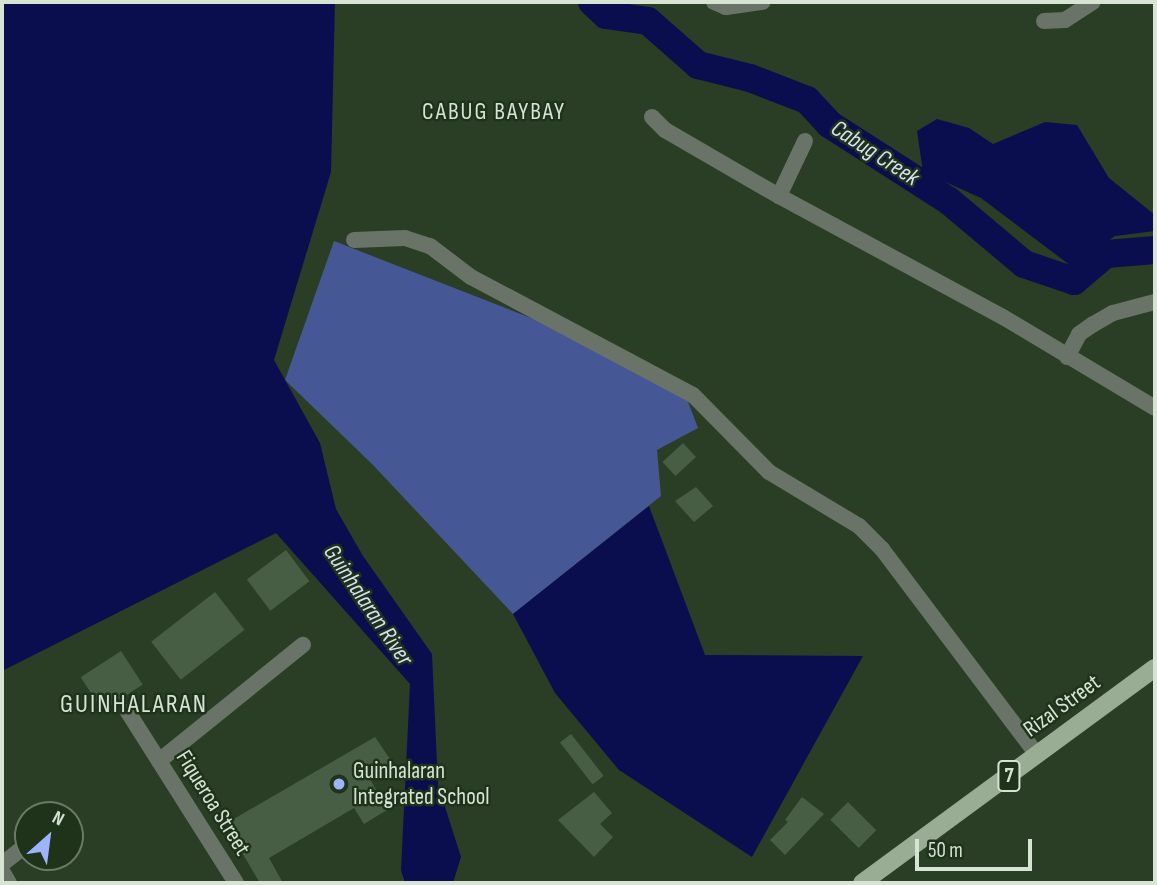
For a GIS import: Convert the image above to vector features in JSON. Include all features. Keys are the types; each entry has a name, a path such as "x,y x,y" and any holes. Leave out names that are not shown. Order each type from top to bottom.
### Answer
{"main road":[{"name":"Rizal Street","path":"862,883 1155,668"}],"street":[{"path":"714,2 726,7 763,2"},
{"path":"1045,21 1065,20 1093,2"},
{"path":"652,117 685,143 1155,408"},
{"path":"779,196 806,141"},
{"path":"354,240 405,238 430,246 471,278 693,395 769,472 859,526 883,549 1037,755"},
{"path":"1067,357 1079,334 1092,325 1113,313 1155,302"},
{"path":"159,761 303,645"},
{"name":"Fiqueroa Street","path":"128,712 236,883"},
{"path":"2,871 9,883"}],"shaded area":[{"path":"334,241 541,322 687,399 698,428 657,450 661,496 513,614 373,465 285,380"}],"water":[{"name":"Guinhalaran River","path":"2,2 335,2 331,172 274,360 320,443 336,509 363,556 432,654 438,785 461,857 453,883 405,883 401,870 410,684 276,533 2,671"},
{"path":"937,119 969,128 993,144 1045,122 1077,125 1109,178 1155,215 1155,231 1115,236 1071,266 981,198 923,172 917,131"},
{"path":"649,506 705,655 863,656 752,857 619,770 555,693 513,614"}],"building":[{"path":"683,443 696,457 675,476 663,462"},
{"path":"696,487 713,506 694,522 675,501"},
{"path":"286,550 309,581 270,611 247,579"},
{"path":"215,592 245,630 181,680 151,642"},
{"path":"121,651 143,685 103,711 81,677"},
{"path":"571,734 604,776 593,784 560,743"},
{"path":"375,737 392,762 369,777 387,810 364,824 354,808 269,858 283,883 260,883 225,824"},
{"path":"594,792 612,813 600,824 613,837 594,857 558,820"},
{"path":"802,797 824,814 785,855 770,840 788,822 785,820"},
{"path":"848,802 876,830 859,848 830,820"}],"waterway":[{"name":"Cabug Creek","path":"592,2 606,15 648,21 698,65 750,78 807,100 829,124 949,201 1024,264 1074,281 1106,254 1155,250"}],"place":[{"name":"Guinhalaran Integrated School","path":"339,784"}],"district":[{"name":"CABUG BAYBAY","path":"494,112"},
{"name":"GUINHALARAN","path":"134,705"}]}
